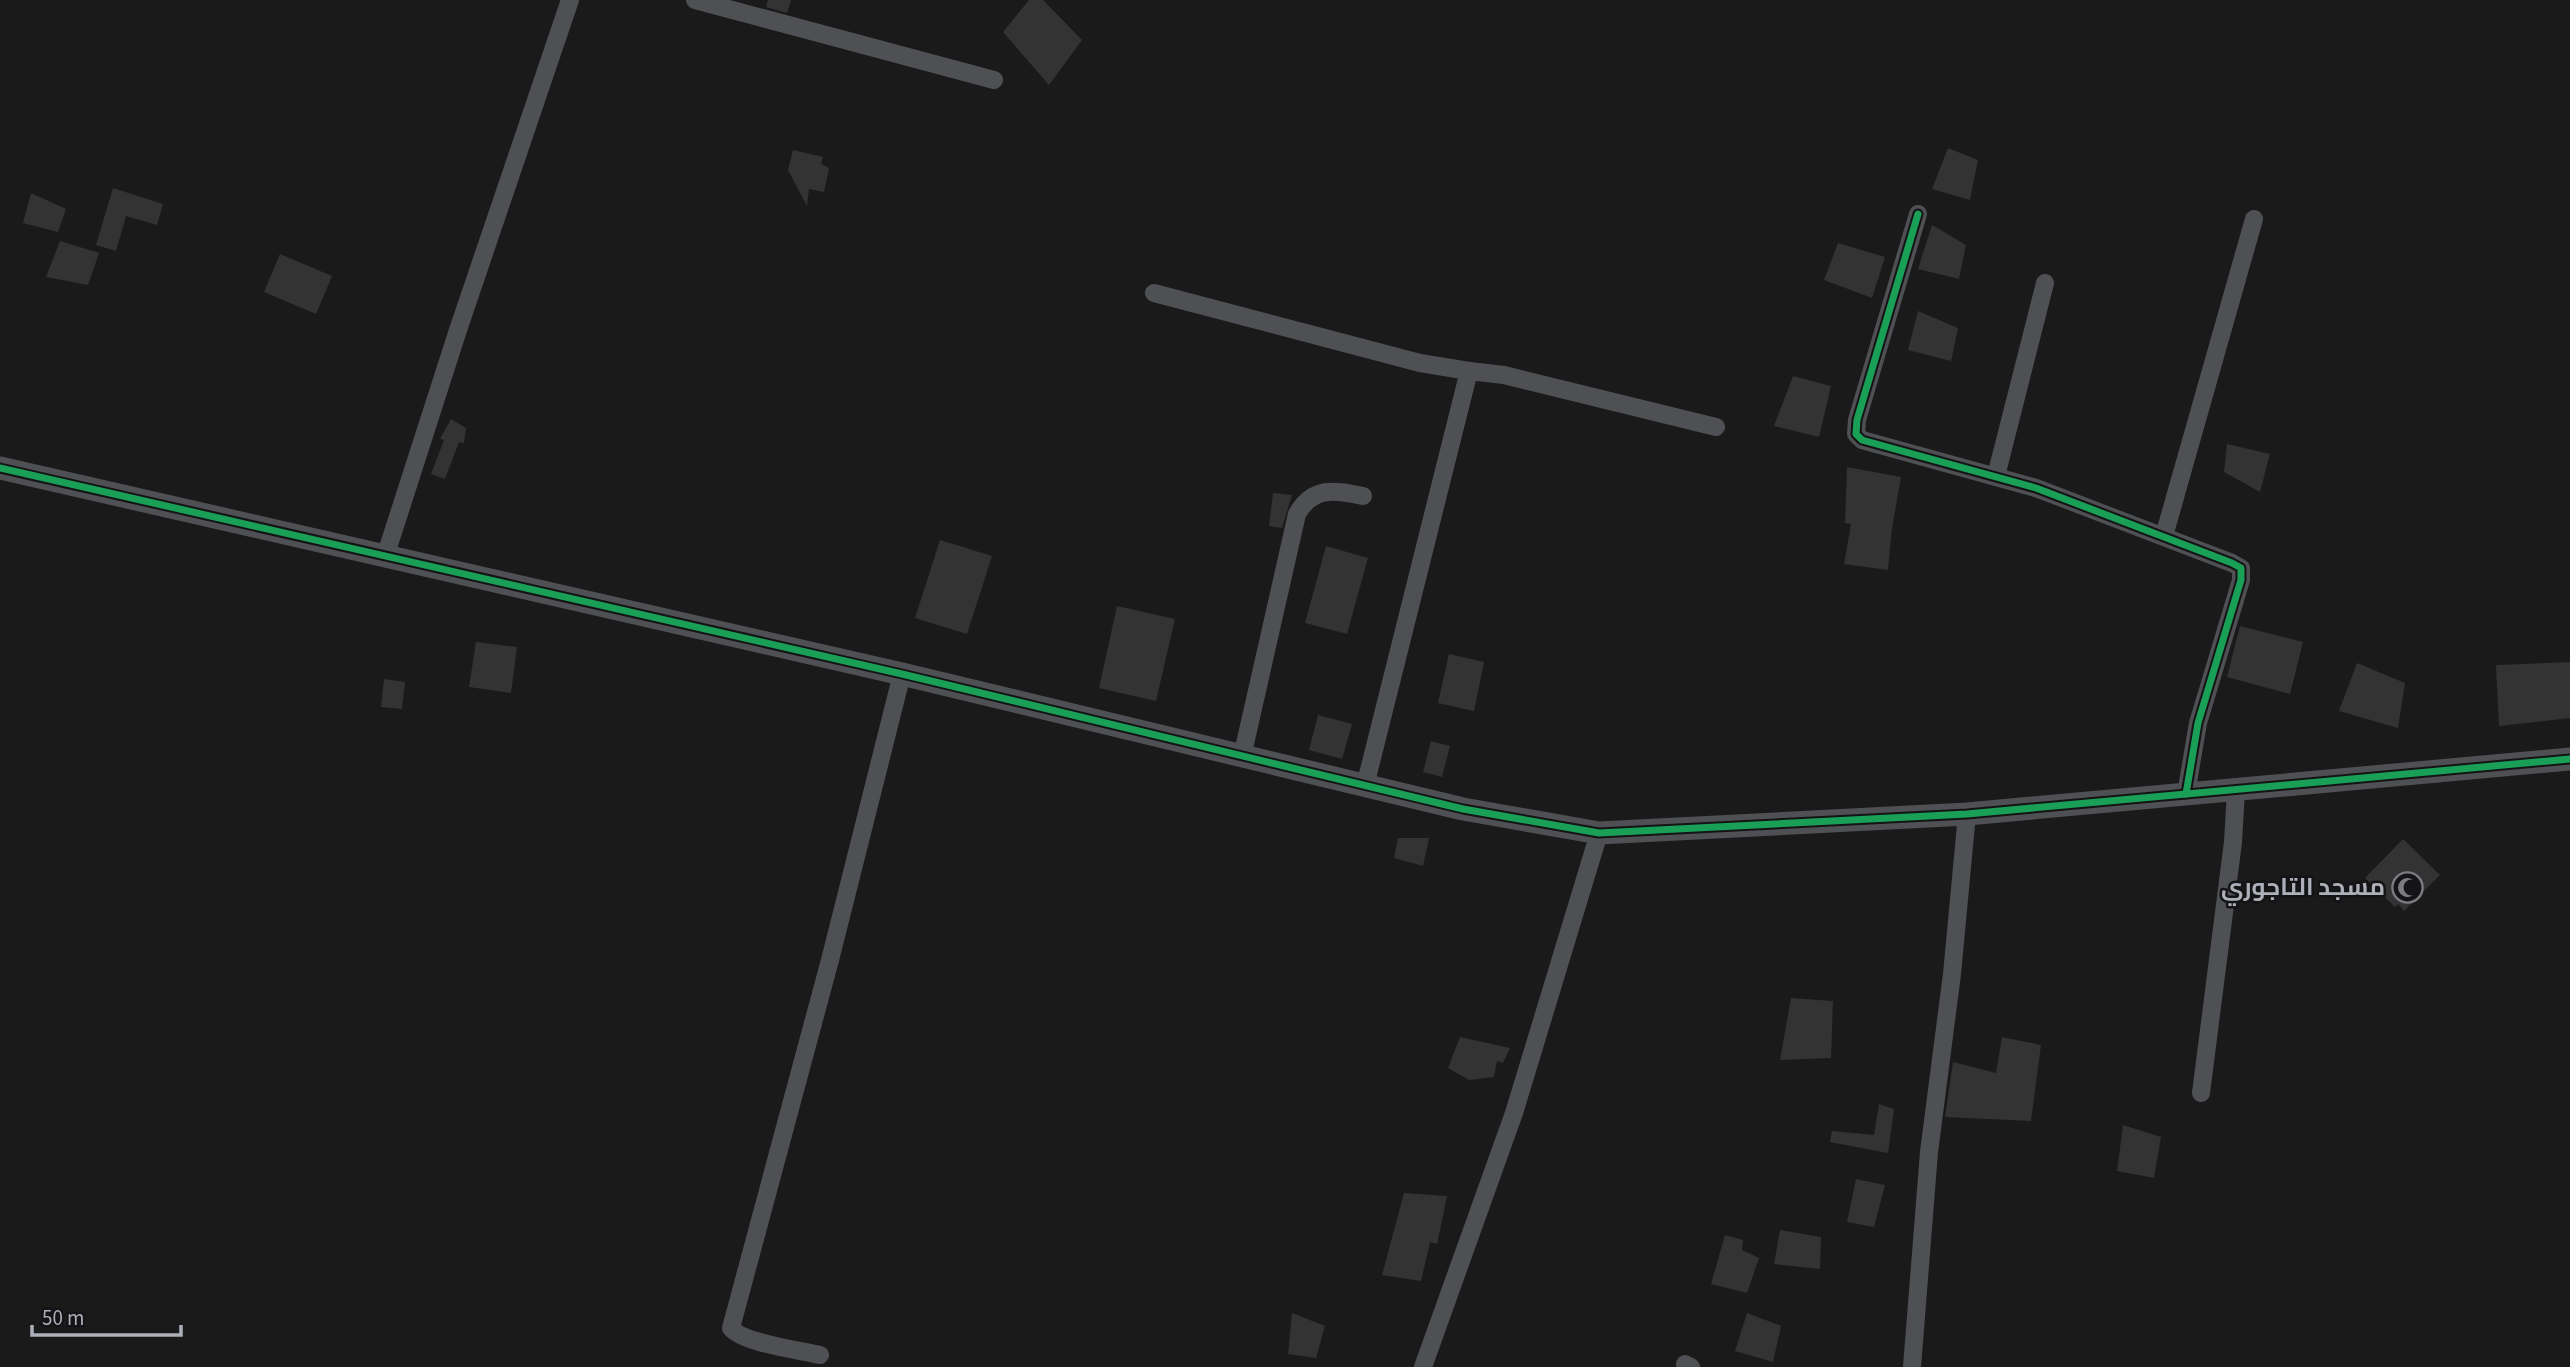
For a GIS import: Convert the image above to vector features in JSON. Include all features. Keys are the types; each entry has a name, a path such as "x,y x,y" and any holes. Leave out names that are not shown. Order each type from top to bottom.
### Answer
{"street":[{"path":"385,557 458,330 570,0"},
{"path":"695,0 994,80"},
{"path":"1918,214 1861,407 1856,434 1862,440 2036,488 2241,568 2242,574 2198,723 2186,794"},
{"path":"2164,536 2254,219"},
{"path":"1996,476 2045,283"},
{"path":"1154,293 1420,363 1504,375 1716,427"},
{"path":"1365,786 1469,371"},
{"path":"0,468 902,674 1462,809 1599,833 1967,814 2570,759"},
{"path":"1242,757 1297,514 1304,502 1320,493 1336,490 1363,496"},
{"path":"820,1354 748,1338 736,1334 731,1328 830,960 902,674"},
{"path":"2201,1093 2236,790"},
{"path":"1912,1367 1929,1152 1952,974 1967,814"},
{"path":"1423,1367 1514,1113 1599,833"}],"building":[{"path":"768,0 791,0 787,13 766,7"},
{"path":"1029,0 1043,0 1082,40 1049,85 1003,32"},
{"path":"1948,148 1978,160 1970,200 1932,189"},
{"path":"793,150 823,157 821,164 829,168 824,192 809,189 807,206 788,170"},
{"path":"113,188 163,204 157,225 126,216 116,251 96,245"},
{"path":"31,193 66,209 58,232 23,223"},
{"path":"1932,225 1966,245 1959,279 1918,269"},
{"path":"60,241 99,253 88,285 46,277"},
{"path":"1838,243 1885,257 1872,298 1824,280"},
{"path":"280,254 332,276 316,314 264,292"},
{"path":"1918,311 1958,328 1951,361 1908,350"},
{"path":"1793,376 1831,386 1819,437 1774,426"},
{"path":"451,419 466,428 464,443 459,442 445,479 431,474 444,440 440,439"},
{"path":"2227,444 2270,454 2260,492 2224,472"},
{"path":"1847,467 1901,477 1888,570 1844,564 1851,524 1845,523"},
{"path":"1273,493 1292,495 1282,528 1269,526"},
{"path":"940,540 992,556 967,634 915,618"},
{"path":"1326,546 1368,558 1347,634 1305,623"},
{"path":"1117,606 1175,619 1156,701 1099,688"},
{"path":"2240,626 2303,642 2290,694 2227,677"},
{"path":"476,642 517,647 511,693 469,687"},
{"path":"1449,654 1484,662 1474,711 1438,703"},
{"path":"2570,662 2570,718 2499,726 2496,665"},
{"path":"2357,663 2405,683 2398,728 2339,711"},
{"path":"384,679 405,682 402,709 381,707"},
{"path":"1318,715 1352,724 1342,759 1309,750"},
{"path":"1431,741 1450,746 1442,777 1423,772"},
{"path":"1398,838 1429,838 1423,866 1394,858"},
{"path":"2403,839 2440,875 2404,911 2398,904 2395,907 2365,878"},
{"path":"1791,998 1833,1001 1831,1058 1780,1060"},
{"path":"1460,1037 1510,1048 1503,1063 1497,1061 1494,1077 1469,1080 1448,1068"},
{"path":"2002,1037 2041,1045 2031,1121 1945,1117 1953,1062 1996,1073"},
{"path":"1879,1104 1894,1109 1888,1153 1830,1142 1832,1131 1874,1135"},
{"path":"2123,1125 2161,1137 2154,1178 2117,1171"},
{"path":"1856,1179 1885,1185 1874,1227 1847,1222"},
{"path":"1404,1193 1447,1196 1437,1244 1430,1242 1421,1281 1382,1275"},
{"path":"1780,1230 1821,1237 1820,1269 1774,1264"},
{"path":"1725,1235 1743,1240 1742,1250 1759,1258 1747,1293 1711,1284"},
{"path":"1292,1313 1325,1326 1316,1358 1288,1354"},
{"path":"1747,1313 1781,1326 1773,1362 1735,1351"}],"cycle path":[{"path":"1918,214 1857,420 1856,434 1862,440 2036,488 2241,568 2241,580 2198,723 2186,794"},
{"path":"0,468 902,674 1463,809 1599,833 1967,814 2570,759"}],"place":[{"name":"مسجد التاجوري","path":"2408,887"}]}
